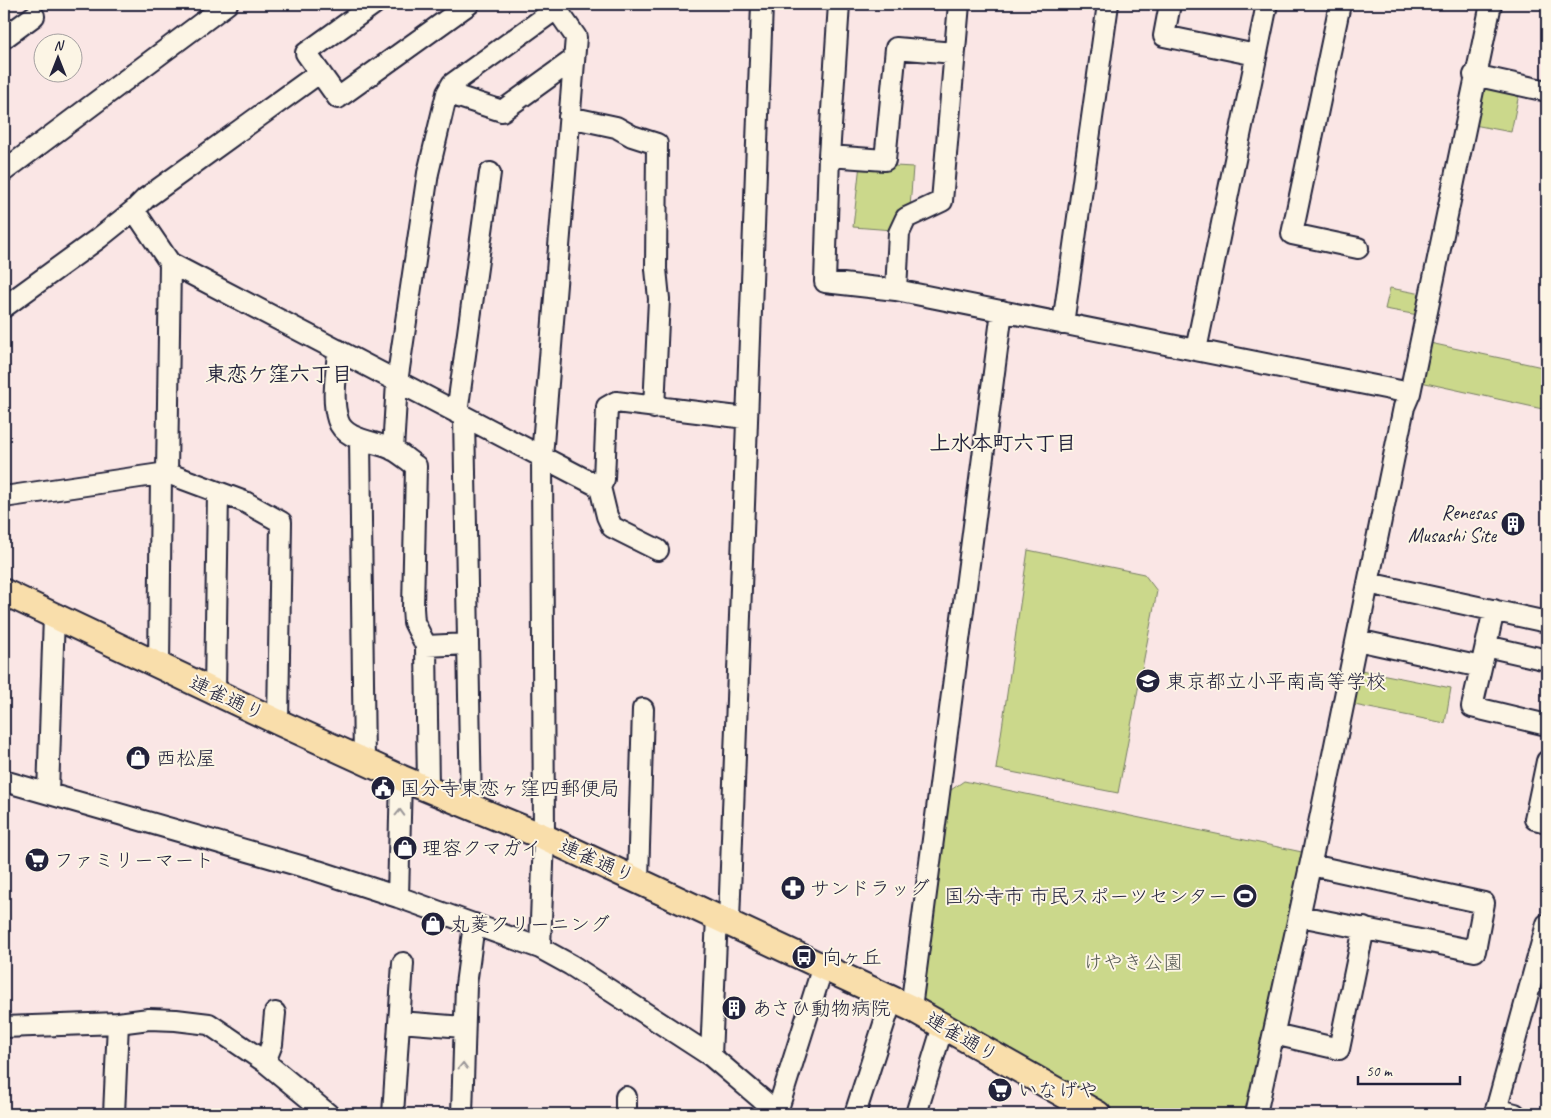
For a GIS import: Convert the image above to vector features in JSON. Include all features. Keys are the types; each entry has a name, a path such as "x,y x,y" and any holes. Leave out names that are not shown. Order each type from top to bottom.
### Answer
{"main road":[{"name":"連雀通り","path":"4,592 278,722 401,778 544,837 901,1003 1098,1114"}],"street":[{"path":"4,172 227,4"},
{"path":"374,4 306,53 338,98 469,4"},
{"path":"712,1056 723,919 746,418 762,4"},
{"path":"839,4 829,156 825,282 896,290 1410,394"},
{"path":"896,290 899,233 906,218 942,201 959,4"},
{"path":"1063,324 1108,4"},
{"path":"1170,4 1164,36 1256,55"},
{"path":"1196,350 1267,4"},
{"path":"1340,4 1292,234 1358,248"},
{"path":"1256,1114 1311,865 1404,407 1410,394 1474,75 1491,4"},
{"path":"393,450 397,382 428,173 447,93 452,84 558,5 576,37 542,456 544,837 540,948"},
{"path":"4,38 34,16"},
{"path":"829,156 885,160 896,48 954,53"},
{"path":"447,93 502,111 574,59"},
{"path":"4,307 99,238 236,131 319,73"},
{"path":"1474,75 1547,91"},
{"path":"569,117 616,128 632,136 657,144 656,269 659,299 654,408"},
{"path":"471,807 468,644 460,415 490,173"},
{"path":"134,210 170,263 600,487"},
{"path":"159,667 170,263"},
{"path":"855,1114 901,1003 1002,311"},
{"path":"338,350 336,396 338,422 344,430 360,439 393,450 416,466 414,622 426,646 428,788"},
{"path":"658,550 612,527 607,516 600,487 604,479 607,407 616,402 746,418"},
{"path":"360,439 364,761"},
{"path":"4,496 138,476 164,474 245,502 281,522 278,722"},
{"path":"215,692 218,492"},
{"path":"1368,583 1547,622"},
{"path":"1494,610 1472,707 1547,725"},
{"path":"48,793 54,616"},
{"path":"1357,640 1481,667"},
{"path":"426,646 468,644"},
{"path":"1486,646 1547,660"},
{"path":"638,880 643,709"},
{"path":"1547,760 1535,819 1547,822"},
{"path":"398,897 401,778"},
{"path":"4,781 308,868 398,897 540,948 570,964 712,1056 778,1113 823,966"},
{"path":"1300,916 1475,951 1484,904 1311,865"},
{"path":"462,1114 463,1027 474,924"},
{"path":"1502,1113 1547,924"},
{"path":"1274,1034 1339,1049 1364,928"},
{"path":"393,1114 403,963"},
{"path":"265,1062 272,1044 275,1013"},
{"path":"4,1027 118,1023 149,1019 209,1024 265,1062 309,1107 328,1114"},
{"path":"400,1022 463,1027"},
{"path":"114,1114 118,1023"},
{"path":"916,1114 943,1026"}],"green space":[{"path":"1485,86 1519,94 1511,132 1474,125 1481,89"},
{"path":"860,164 913,167 910,208 893,230 853,227"},
{"path":"1390,288 1422,294 1418,315 1385,309"},
{"path":"1430,343 1547,368 1547,410 1421,382"},
{"path":"1028,550 1144,574 1157,591 1118,793 996,769"},
{"path":"1361,670 1451,688 1445,723 1354,705"},
{"name":"けやき公園","path":"964,781 1302,852 1245,1114 1113,1114 918,1002 948,792"}],"place":[{"name":"Renesas Musashi Site","path":"1513,524"},
{"name":"東京都立小平南高等学校","path":"1148,681"},
{"name":"西松屋","path":"138,758"},
{"name":"国分寺東恋ヶ窪四郵便局","path":"383,788"},
{"name":"理容クマガイ","path":"405,848"},
{"name":"ファミリーマート","path":"37,860"},
{"name":"サンドラッグ","path":"793,888"},
{"name":"国分寺市 市民スポーツセンター","path":"1245,896"},
{"name":"丸菱クリーニング","path":"433,924"},
{"name":"向ヶ丘","path":"804,957"},
{"name":"あさひ動物病院","path":"734,1008"},
{"name":"いなげや","path":"1000,1090"}],"district":[{"name":"東恋ケ窪六丁目","path":"279,374"},
{"name":"上水本町六丁目","path":"1003,443"}]}
